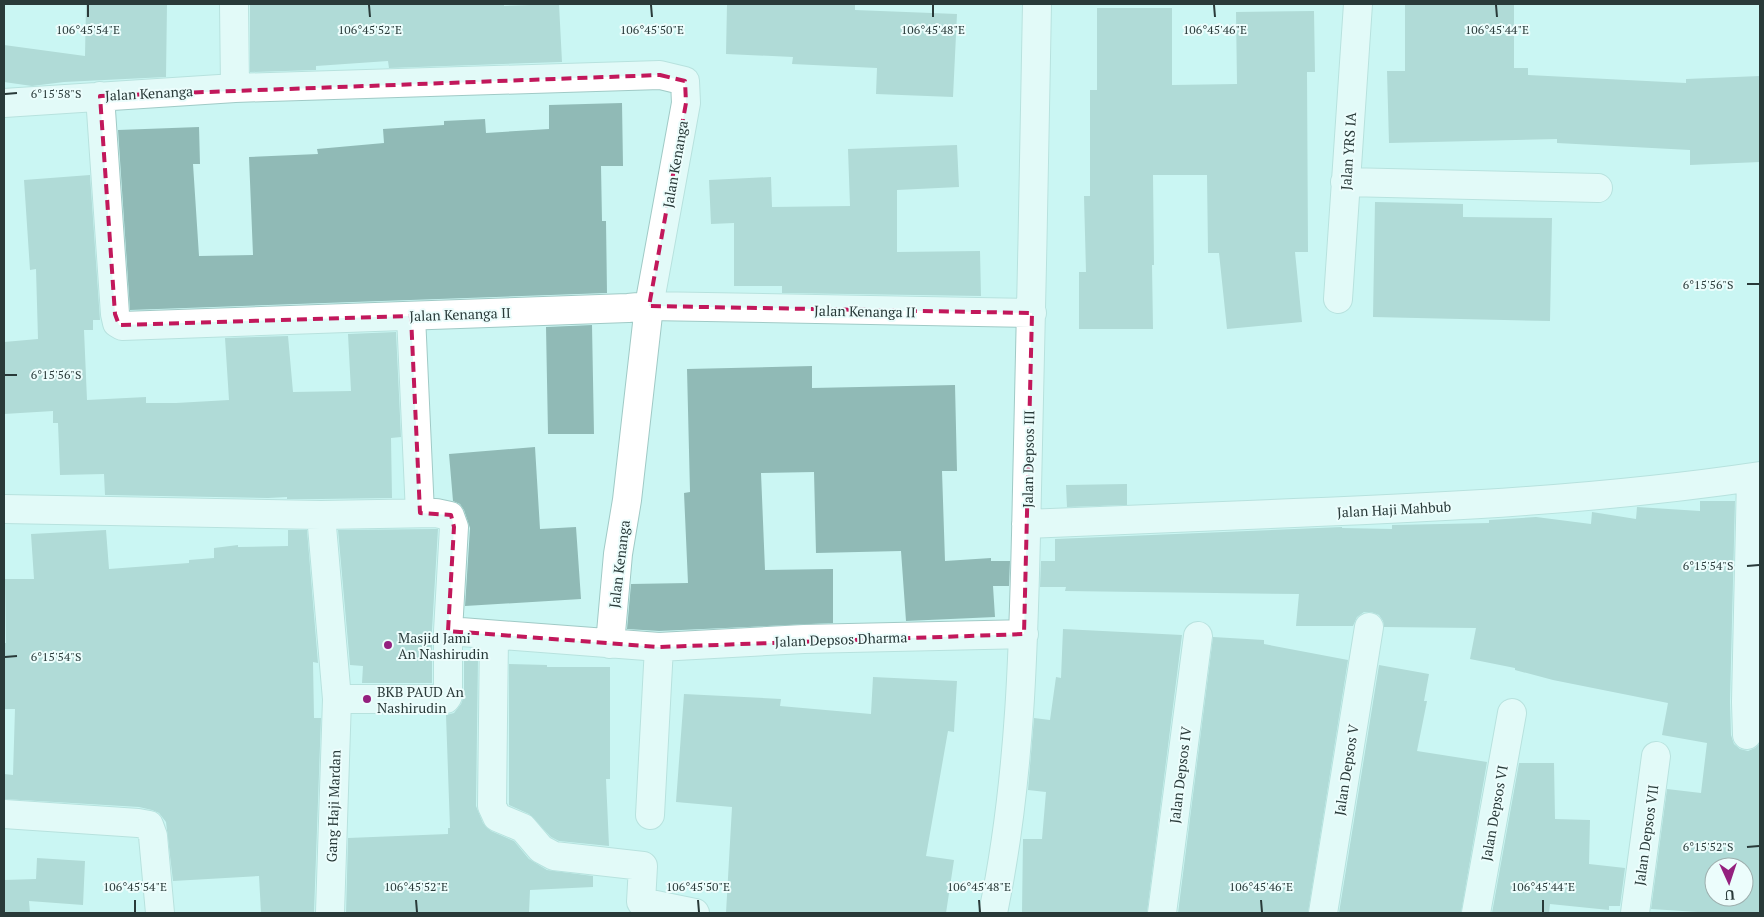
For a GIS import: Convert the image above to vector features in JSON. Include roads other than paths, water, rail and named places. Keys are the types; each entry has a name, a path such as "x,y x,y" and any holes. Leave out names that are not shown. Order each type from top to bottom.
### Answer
{"street":[{"path":"234,4 235,88"},
{"name":"Jalan Depsos III","path":"993,913 1002,870 1013,784 1024,634 1037,4"},
{"name":"Jalan YRS IA","path":"1338,299 1358,4"},
{"name":"Jalan Kenanga","path":"4,103 235,88 660,75 685,81 686,103 649,306 627,500 618,554 610,644"},
{"name":"Jalan Kenanga II","path":"100,96 114,314 119,325 649,306 1032,313"},
{"path":"1345,182 1598,188"},
{"path":"411,316 420,513"},
{"path":"1751,724 1756,477"},
{"name":"Jalan Haji Mahbub","path":"1026,524 1408,509 1624,494 1756,477"},
{"path":"4,509 321,515 436,513 450,516 454,522 448,631 448,696 442,700 336,699"},
{"name":"Gang Haji Mardan","path":"321,515 336,699 330,913"},
{"name":"Jalan Depsos V","path":"1324,913 1369,627"},
{"path":"448,631 659,648 650,815"},
{"name":"Jalan Depsos Dharma","path":"659,648 804,639 1024,634"},
{"path":"494,635 492,806 497,817 523,828 541,849 554,856 643,866 641,902 695,913"},
{"name":"Jalan Depsos IV","path":"1162,913 1198,636"},
{"name":"Jalan Depsos VI","path":"1476,913 1512,713"},
{"name":"Jalan Depsos VII","path":"1635,913 1656,756"},
{"path":"4,814 149,825 153,836 160,913"}],"place":[{"name":"Masjid Jami An Nashirudin","path":"388,645"},
{"name":"BKB PAUD An Nashirudin","path":"367,699"}]}
